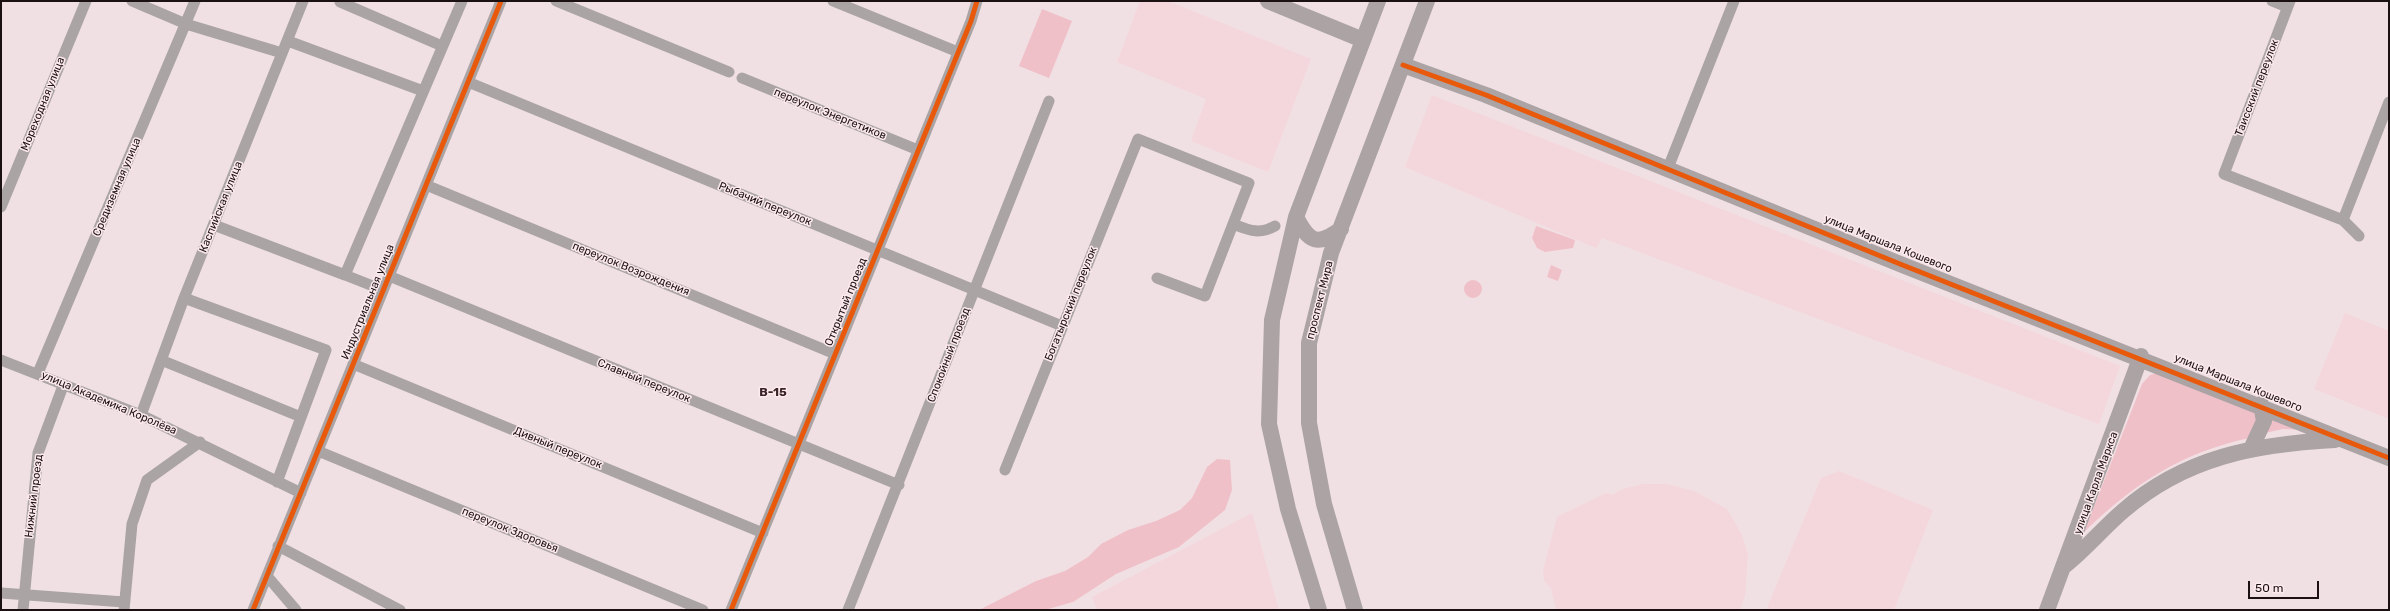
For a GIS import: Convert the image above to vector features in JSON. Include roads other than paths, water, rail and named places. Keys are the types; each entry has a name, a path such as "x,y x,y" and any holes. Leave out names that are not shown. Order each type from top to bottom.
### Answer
{"street":[{"name":"Мореходная улица","path":"1,207 86,1"},
{"path":"132,1 186,24 282,53"},
{"name":"Средиземная улица","path":"38,374 195,1"},
{"name":"Каспийская улица","path":"141,415 184,298 303,1"},
{"path":"345,275 462,1"},
{"name":"Индустриальная улица","path":"253,610 501,1"},
{"path":"556,1 729,72"},
{"path":"833,1 958,52"},
{"name":"Открытый проезд","path":"731,610 958,52 977,1"},
{"path":"1268,1 1364,38"},
{"path":"1274,1 1364,38"},
{"path":"1320,610 1288,509 1269,424 1272,320 1296,216 1378,1"},
{"name":"проспект Мира","path":"1355,610 1324,504 1309,415 1309,343 1331,253 1427,1"},
{"path":"1670,163 1734,1"},
{"path":"2272,1 2289,4"},
{"path":"340,2 442,46"},
{"name":"Таисский переулок","path":"2289,4 2224,174 2343,220"},
{"path":"288,41 423,92"},
{"path":"1404,63 1900,264 2142,358"},
{"name":"улица Маршала Кошевого","path":"1404,63 1670,163 1900,261 2262,406 2345,438 2389,453"},
{"name":"переулок Энергетиков","path":"742,78 918,150"},
{"name":"Рыбачий переулок","path":"468,82 974,288 1062,326"},
{"name":"Спокойный проезд","path":"848,610 899,485 974,288 1049,101"},
{"path":"2359,236 2343,220 2389,102"},
{"name":"Богатырский переулок","path":"1005,470 1138,139 1249,183 1233,224"},
{"name":"переулок Возрождения","path":"426,185 836,354"},
{"path":"1296,216 1304,233 1312,240 1326,240 1340,229"},
{"path":"1157,278 1205,296 1233,224 1252,232 1266,231 1275,226"},
{"path":"214,226 383,290"},
{"name":"Славный переулок","path":"389,276 798,445 899,485"},
{"path":"184,298 326,350 277,482"},
{"name":"улица Карла Маркса","path":"2050,610 2064,566 2142,358"},
{"name":"улица Академика Королёва","path":"1,360 38,374 63,386 141,415 200,442 301,493"},
{"path":"161,360 301,417"},
{"name":"Дивный переулок","path":"353,364 763,533"},
{"name":"Нижний проезд","path":"23,610 38,454 63,386"},
{"path":"2251,449 2264,421 2262,406"},
{"path":"2047,610 2064,566 2124,510 2171,478 2204,463 2251,449 2286,442 2345,438 2389,458"},
{"path":"1,593 124,606 132,524 147,480 200,442"},
{"name":"переулок Здоровья","path":"318,451 703,610"},
{"path":"278,546 400,610"},
{"path":"267,576 296,610"}],"district":[{"name":"В-15","path":"773,393"}]}
